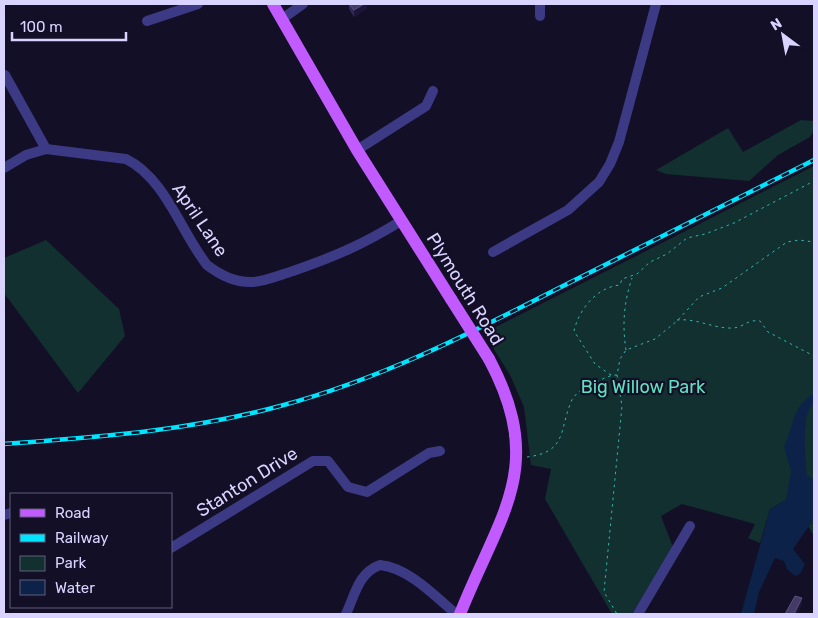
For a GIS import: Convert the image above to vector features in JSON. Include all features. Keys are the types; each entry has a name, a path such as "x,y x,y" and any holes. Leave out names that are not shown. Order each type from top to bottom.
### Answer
{"main road":[{"name":"Plymouth Road","path":"273,4 358,150 488,359 503,386 513,414 516,436 516,476 509,501 460,614"}],"street":[{"path":"147,22 198,4"},
{"path":"282,19 303,4"},
{"path":"540,4 540,16"},
{"path":"493,252 568,210 599,182 610,164 619,142 656,4"},
{"path":"5,75 46,149"},
{"path":"358,150 426,106 433,92"},
{"name":"April Lane","path":"4,168 35,150 46,149 126,159 138,165 156,183 207,265 217,272 240,281 265,280 339,255 366,243 401,221"},
{"name":"Stanton Drive","path":"172,547 313,461 328,461 348,487 366,492 429,453 440,451"},
{"path":"638,614 690,526"},
{"path":"346,614 360,580 365,573 380,565 398,569 456,614"}],"path":[{"path":"611,375 595,364 586,353 574,331 576,322 600,290 620,285 622,280 632,277 650,262 667,254 687,238 706,234 734,223 814,181"},
{"path":"617,614 604,592 622,406 616,375 620,359 626,350 655,339 699,297 729,283 787,242 799,240 814,242"},
{"path":"626,350 623,329 626,298 632,277"},
{"path":"677,320 692,320 734,328 751,320 760,321 768,332 814,356"},
{"path":"526,457 544,453 554,447 564,430 574,396 586,386 611,375 616,375"}],"green space":[{"path":"801,120 814,121 814,130 810,137 778,155 749,181 666,174 656,170 728,128 743,152"},
{"name":"Big Willow Park","path":"814,166 814,536 788,493 786,500 770,509 760,543 748,538 755,524 682,504 661,516 673,547 632,614 612,614 545,499 551,469 531,465 524,407 510,375 484,333"},
{"path":"46,240 119,309 125,336 78,393 4,293 4,258"}],"water":[{"path":"814,394 813,404 807,415 805,453 807,476 814,479 814,519 793,549 805,564 800,574 795,576 787,569 784,561 775,558 759,592 754,614 741,614 770,509 786,500 791,472 784,446 797,410 801,404"}],"building":[{"path":"349,4 364,4 354,10"},
{"path":"795,596 802,598 794,614 785,614"}],"railway":[{"path":"4,444 143,432 212,422 280,406 352,383 422,355 490,323 814,160"}]}
